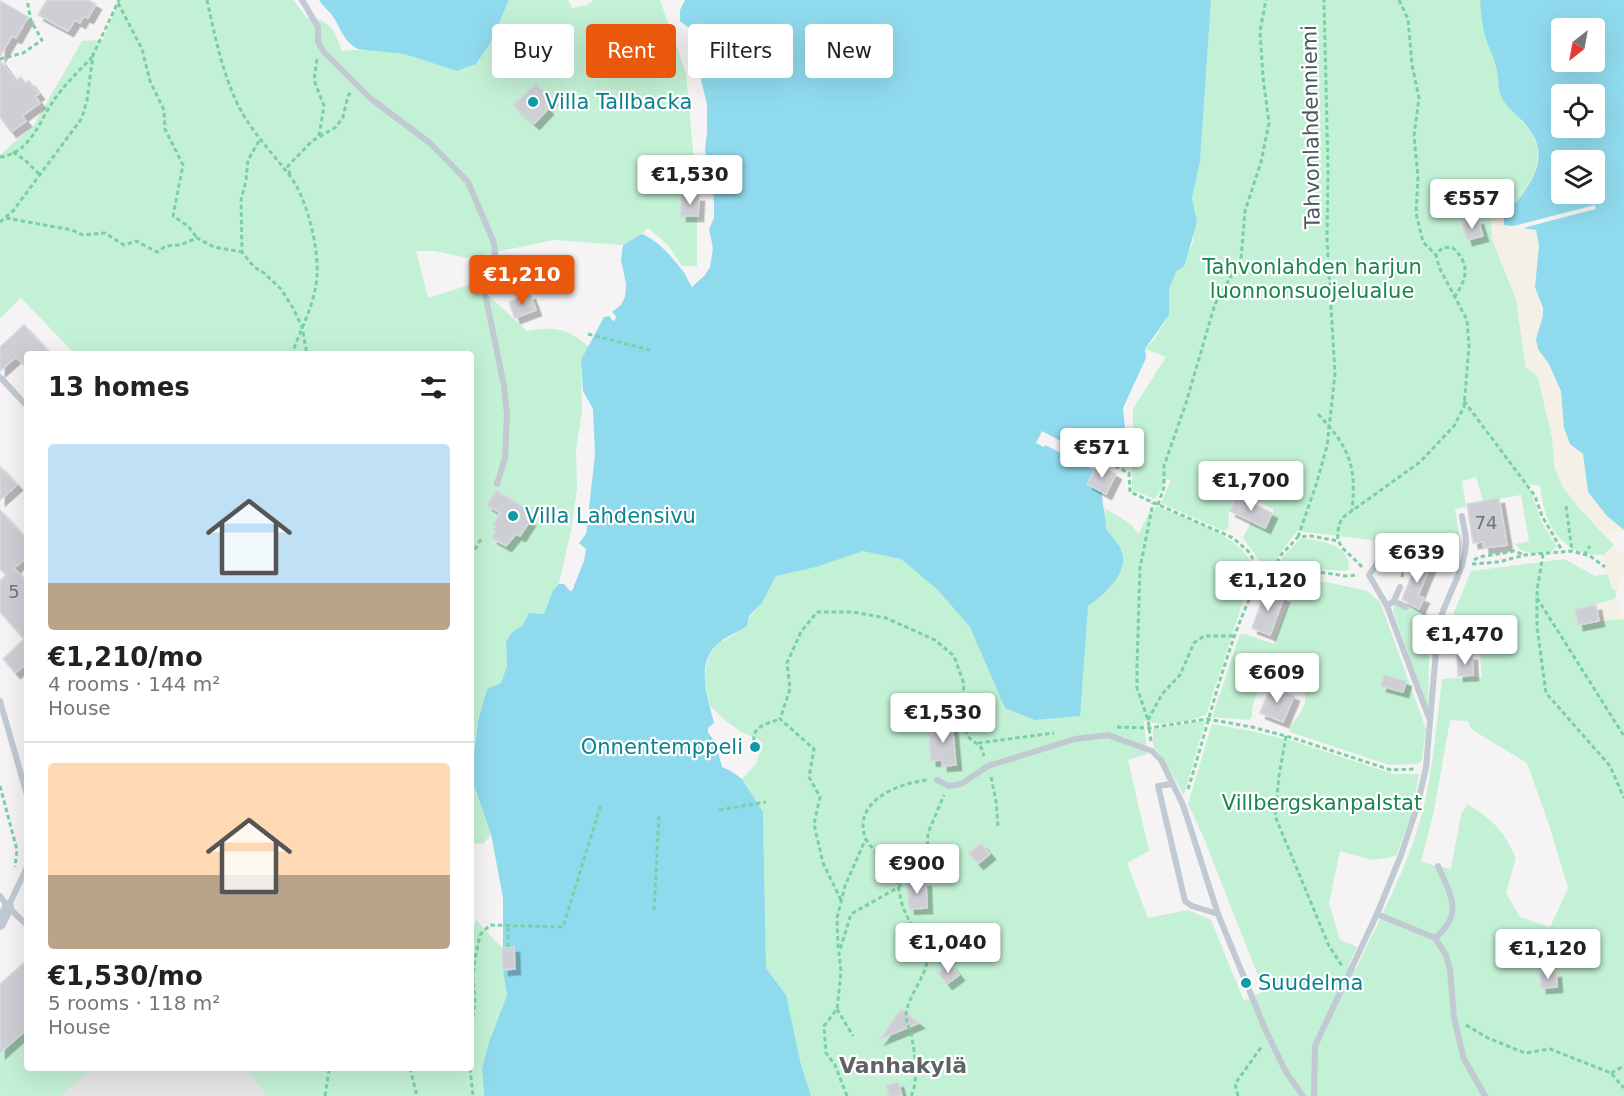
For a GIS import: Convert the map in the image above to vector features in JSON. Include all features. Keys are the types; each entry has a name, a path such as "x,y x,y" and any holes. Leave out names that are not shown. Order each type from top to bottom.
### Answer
{"street":[{"path":"0,924 8,907"}],"lane":[{"path":"302,0 318,27 318,42 321,46 370,98 430,143 468,182 494,243 495,254 482,279 504,386 507,415 505,458 498,484"},
{"path":"0,377 24,403"},
{"path":"1314,1096 1315,1046 1377,914 1416,810 1426,768 1438,627 1441,613 1462,565 1466,540 1462,516"},
{"path":"1431,722 1387,606 1369,575 1380,560 1391,551 1407,551 1462,565"},
{"path":"1387,606 1394,601 1400,587"},
{"path":"1394,601 1406,607"},
{"path":"0,701 24,785"},
{"path":"937,780 949,786 961,784 988,766 1075,739 1108,735 1152,751 1161,760 1183,805 1218,914 1268,1036 1286,1072 1303,1096"},
{"path":"1171,783 1158,786 1185,901 1192,906 1218,914"},
{"path":"1435,938 1446,929 1453,914 1450,893 1438,866"},
{"path":"8,907 24,873"},
{"path":"0,896 24,922"},
{"path":"1377,914 1435,938 1446,955 1450,970 1454,1018 1464,1059 1485,1096"}],"path":[{"path":"0,59 23,53 42,39 31,21 27,0"},
{"path":"207,0 227,79 239,106 259,140 291,177 304,200 317,260 315,290 293,351"},
{"path":"1158,505 1164,487 1164,466 1186,403 1215,304 1241,259 1245,211 1261,162 1269,123 1260,31 1266,0"},
{"name":"Tahvonlahdenniemi","path":"1298,537 1327,446 1335,374 1327,240 1328,169 1324,0"},
{"path":"1369,575 1354,557 1344,551 1338,541 1336,530 1342,518 1420,462 1454,426 1464,407 1468,338 1467,320 1439,267 1436,255 1423,242 1416,213 1418,177 1414,136 1419,98 1412,65 1408,19 1399,0"},
{"path":"118,1 142,49 150,81 164,110 165,129 183,165 173,216 188,226 197,238 214,247 242,252"},
{"path":"0,157 13,152 34,135 54,99 93,55 118,1"},
{"path":"319,136 324,106 314,80 321,46"},
{"path":"0,222 13,211 82,118 87,100 93,55"},
{"path":"291,177 288,166 319,136 336,126 343,117 348,96 356,84"},
{"path":"259,140 248,160 241,200 242,252 254,267 281,289 302,327 306,351"},
{"path":"13,152 26,160 39,174"},
{"path":"5,218 72,230 83,235 105,234 124,245 136,242 157,252 166,246 180,245 197,238"},
{"path":"1436,255 1442,248 1452,248 1462,256 1466,269 1455,296"},
{"path":"588,334 650,350"},
{"path":"1464,401 1535,495 1542,516 1563,552"},
{"path":"1318,414 1330,426 1346,449 1352,466 1352,510"},
{"path":"1115,466 1129,472 1130,492 1233,538 1248,550 1262,573 1282,581 1319,572 1346,576 1369,575"},
{"path":"1152,751 1148,720 1137,688 1137,667 1140,568 1153,503"},
{"path":"1566,506 1572,551"},
{"path":"1270,576 1281,555 1298,537 1311,536 1338,541"},
{"path":"474,551 481,539"},
{"path":"1584,555 1590,546"},
{"path":"1400,587 1407,551"},
{"path":"1525,555 1514,551 1479,558 1467,564 1498,562 1525,555 1572,551 1590,556 1605,567"},
{"path":"1543,554 1537,597 1537,627 1545,693 1610,766 1624,798"},
{"path":"1183,805 1207,719 1234,636 1248,599 1262,573"},
{"path":"1537,597 1624,736"},
{"path":"780,719 790,689 787,663 801,632 817,612 853,612 886,618 935,640 954,656 964,684 961,716 968,736 981,747 988,766 999,828"},
{"path":"1148,720 1162,694 1180,675 1194,643 1204,636 1234,636"},
{"path":"754,741 755,731 759,727 780,719"},
{"path":"780,719 814,749 809,777 820,797 814,824 823,863 841,900"},
{"path":"1149,728 1207,719 1287,736 1391,770 1426,768"},
{"path":"1287,736 1279,776 1275,816 1329,946 1348,976"},
{"path":"911,1096 916,1084 912,1036 906,1014 925,967 927,952 909,921 890,864 874,850 864,830 866,817 875,800 891,789 910,782 937,780"},
{"path":"0,786 17,850"},
{"path":"839,953 851,914 899,887 927,852 928,833 949,786"},
{"path":"719,810 766,802"},
{"path":"474,1010 474,968 480,935 490,925 563,927 601,804"},
{"path":"654,910 659,816"},
{"path":"847,1096 835,1065 826,1053 824,1026 837,1009 841,972 837,918 841,900 866,838"},
{"path":"508,926 508,947"},
{"path":"837,1009 853,1036"},
{"path":"1454,1018 1488,1038 1525,1053 1550,1049 1611,1073 1624,1088"},
{"path":"1238,1096 1236,1084 1268,1036"},
{"path":"1611,1073 1624,1066"},
{"path":"325,1096 329,1071"},
{"path":"411,1071 417,1096"},
{"path":"470,1071 473,1096"}],"shaded area":[{"path":"24,963 24,1071 246,1071 267,1096 0,1096 0,984"}],"green space":[{"path":"119,0 293,0 307,18 322,21 331,27 342,51 366,49 404,54 457,71 476,64 492,39 492,78 574,78 574,24 499,24 509,0 568,0 572,8 587,5 594,0 660,0 669,24 586,24 586,78 676,78 676,45 686,73 697,196 687,194 687,196 681,196 681,216 697,216 697,266 682,266 668,245 648,228 623,245 554,240 467,258 435,251 416,251 428,298 475,283 527,331 561,330 568,332 589,347 581,360 582,411 576,450 577,489 559,584 553,590 544,614 529,613 522,626 512,632 506,642 507,666 501,683 487,689 478,721 474,749 474,351 72,351 21,298 0,318 0,155 34,125 82,41 103,40"},
{"name":"Tahvonlahden harjun luonnonsuojelualue","path":"1211,0 1521,0 1521,121 1532,133 1537,146 1538,158 1529,183 1513,206 1504,217 1491,217 1492,239 1516,299 1526,367 1538,377 1552,437 1555,469 1578,507 1614,545 1604,555 1576,550 1557,536 1546,513 1540,486 1528,484 1541,521 1557,547 1541,553 1529,553 1518,548 1515,544 1529,541 1521,495 1483,501 1476,477 1462,481 1466,507 1455,509 1460,539 1452,551 1426,550 1397,543 1297,531 1267,571 1243,538 1251,522 1266,529 1273,509 1253,499 1250,502 1236,495 1229,511 1228,528 1224,531 1161,503 1171,480 1167,479 1155,499 1132,490 1133,409 1166,357 1145,349 1154,340 1169,315 1169,289 1176,272 1183,267 1193,242 1193,232 1197,221 1192,198 1200,162"},
{"name":"Villbergskanpalstat","path":"1156,506 1229,539 1251,560 1257,574 1243,601 1206,715 1187,721 1160,724 1144,721 1147,754 1128,760 1149,851 1127,863 1148,918 1188,910 1211,920 1244,1001 1264,991 1203,836 1188,804 1212,724 1293,741 1393,774 1419,774 1412,813 1396,856 1373,860 1340,851 1329,903 1340,940 1357,947 1348,966 1356,969 1393,891 1417,831 1429,777 1442,679 1482,677 1479,646 1447,635 1471,571 1564,559 1595,576 1608,574 1612,588 1617,591 1615,599 1575,610 1578,625 1624,619 1624,1096 778,1096 786,995 766,968 763,812 742,779 756,764 763,744 758,739 741,732 710,706 704,677 709,655 719,643 734,635 762,603 776,576 806,540 1106,514 1104,508 1129,523 1138,535 1151,509 1154,511","holes":["1450,720 1468,721 1471,729 1527,763 1568,888 1550,927 1520,917 1506,893 1516,858 1497,826 1467,804 1461,815 1451,869 1421,862 1434,811"]},
{"path":"1300,539 1324,542 1339,549 1345,554 1349,569 1345,571 1315,569 1285,579 1276,573 1283,557"},
{"path":"1326,582 1367,591 1380,602 1426,729 1422,760 1418,764 1389,765 1290,732 1289,727 1303,708 1305,696 1298,685 1282,679 1270,679 1262,687 1254,701 1252,717 1249,720 1212,717 1240,634 1274,644 1286,609 1301,586 1307,583"},
{"path":"1396,601 1430,615 1428,711 1393,610"},
{"path":"1204,721 1184,795 1153,746 1153,729"},
{"path":"474,786 491,834 483,844 474,843"},
{"path":"476,920 502,948 507,995 489,1042 482,1069 484,1096 267,1096 246,1071 474,1071 474,925"},
{"path":"24,1032 24,1071 89,1071 60,1096 0,1096 0,1053"}],"sand":[{"path":"1491,217 1504,217 1503,221 1509,227 1536,230 1539,244 1538,265 1534,276 1543,316 1536,339 1538,348 1549,364 1561,391 1564,428 1570,444 1583,454 1588,492 1607,516 1624,532 1616,531 1608,537 1578,507 1563,487 1555,469 1552,437 1538,377 1526,367 1516,299 1492,239"},
{"path":"1612,548 1624,555 1624,571 1617,591 1612,588 1605,567 1604,555"},
{"path":"1615,599 1622,610 1624,619 1599,621 1596,605"}],"water":[{"path":"319,0 509,0 499,24 492,24 492,39 476,64 457,71 404,54 358,49 346,38 332,15"},
{"path":"685,0 1211,0 1200,162 1192,198 1197,221 1186,261 1183,267 1176,272 1169,289 1169,315 1145,349 1146,358 1123,408 1125,427 1121,452 1103,467 1097,465 1087,484 1102,492 1106,529 1119,545 1123,557 1116,579 1088,606 1080,716 1035,720 1005,708 970,627 937,589 901,559 863,551 816,567 776,576 762,603 749,616 747,626 719,643 711,651 707,660 706,692 714,723 708,728 708,732 716,744 722,767 742,779 763,812 766,968 786,995 801,1065 811,1096 484,1096 482,1069 489,1042 507,995 503,970 503,898 491,834 474,786 474,753 478,721 487,689 501,683 507,666 506,642 512,632 522,626 529,613 544,614 553,590 559,584 564,584 572,591 584,561 586,549 579,543 586,534 595,455 593,409 583,391 581,360 604,317 609,316 613,321 615,320 616,316 612,312 621,305 625,297 626,284 621,260 623,245 642,234 648,237 671,257 692,287 710,267 713,248 709,229 714,218 714,204 712,175 705,151 707,104 700,78 793,78 793,24 688,24 688,27 680,21 680,10"},
{"path":"1480,0 1624,0 1624,530 1607,516 1588,492 1583,454 1570,444 1564,428 1561,391 1549,364 1538,349 1536,339 1543,308 1535,287 1539,245 1536,230 1504,225 1504,217 1520,198 1533,176 1537,165 1536,141 1500,94 1495,63 1484,32"}],"pier":[{"path":"1595,205 1596,209 1515,230 1505,228"},
{"path":"1042,431 1099,462 1094,470 1045,445 1044,447 1036,443"}],"building":[{"path":"47,0 88,0 96,4 88,18 84,16 80,23 75,20 68,31 38,15"},
{"path":"0,1 28,17 16,38 12,36 0,56"},
{"path":"0,60 15,81 21,77 25,83 29,81 39,94 35,96 40,103 22,116 26,121 11,132 0,117"},
{"name":"Villa Tallbacka","path":"536,84 552,99 545,106 548,109 534,124 513,105"},
{"path":"681,196 699,196 698,216 681,216"},
{"path":"1478,219 1483,236 1467,240 1462,223"},
{"path":"530,294 536,310 515,318 509,302"},
{"path":"24,325 48,351 24,351 24,365 16,357 0,371 0,347"},
{"path":"1097,464 1116,474 1106,494 1087,484"},
{"path":"0,466 17,485 0,500"},
{"name":"Villa Lahdensivu","path":"496,490 531,512 527,519 530,521 520,536 516,534 506,546 492,538 496,532 493,530 496,526 493,524 500,513 487,505"},
{"path":"1237,496 1272,513 1265,528 1230,511"},
{"path":"1499,498 1507,545 1484,548 1483,542 1473,543 1467,504"},
{"path":"0,510 24,537 24,560 14,568 24,580 24,639 0,612 0,581 6,575 0,569"},
{"path":"1419,559 1431,564 1418,596 1424,598 1419,609 1402,599"},
{"path":"1266,590 1284,597 1270,635 1252,628"},
{"path":"1596,605 1599,621 1578,625 1575,609"},
{"path":"24,639 24,666 15,673 3,659"},
{"path":"1472,655 1473,675 1458,676 1457,656"},
{"path":"1384,675 1406,681 1403,692 1381,686"},
{"path":"1271,686 1294,696 1283,722 1260,713"},
{"path":"952,722 956,765 942,766 942,760 931,761 929,735 934,735 933,724"},
{"path":"981,843 990,854 978,864 969,853"},
{"path":"926,881 927,908 909,909 907,882"},
{"path":"514,947 515,969 503,970 502,948"},
{"path":"24,963 24,1032 0,1053 0,984"},
{"path":"950,964 959,975 947,984 938,973"},
{"path":"1556,972 1557,987 1541,988 1540,973"},
{"path":"901,1009 919,1023 880,1039"},
{"path":"898,1082 902,1096 889,1096 886,1085"}],"place":[{"name":"Villa Tallbacka","path":"533,102"},
{"name":"Villa Lahdensivu","path":"513,516"},
{"name":"Onnentemppeli","path":"755,747"},
{"name":"Suudelma","path":"1246,983"}],"district":[{"name":"Vanhakylä","path":"903,1065"}]}
